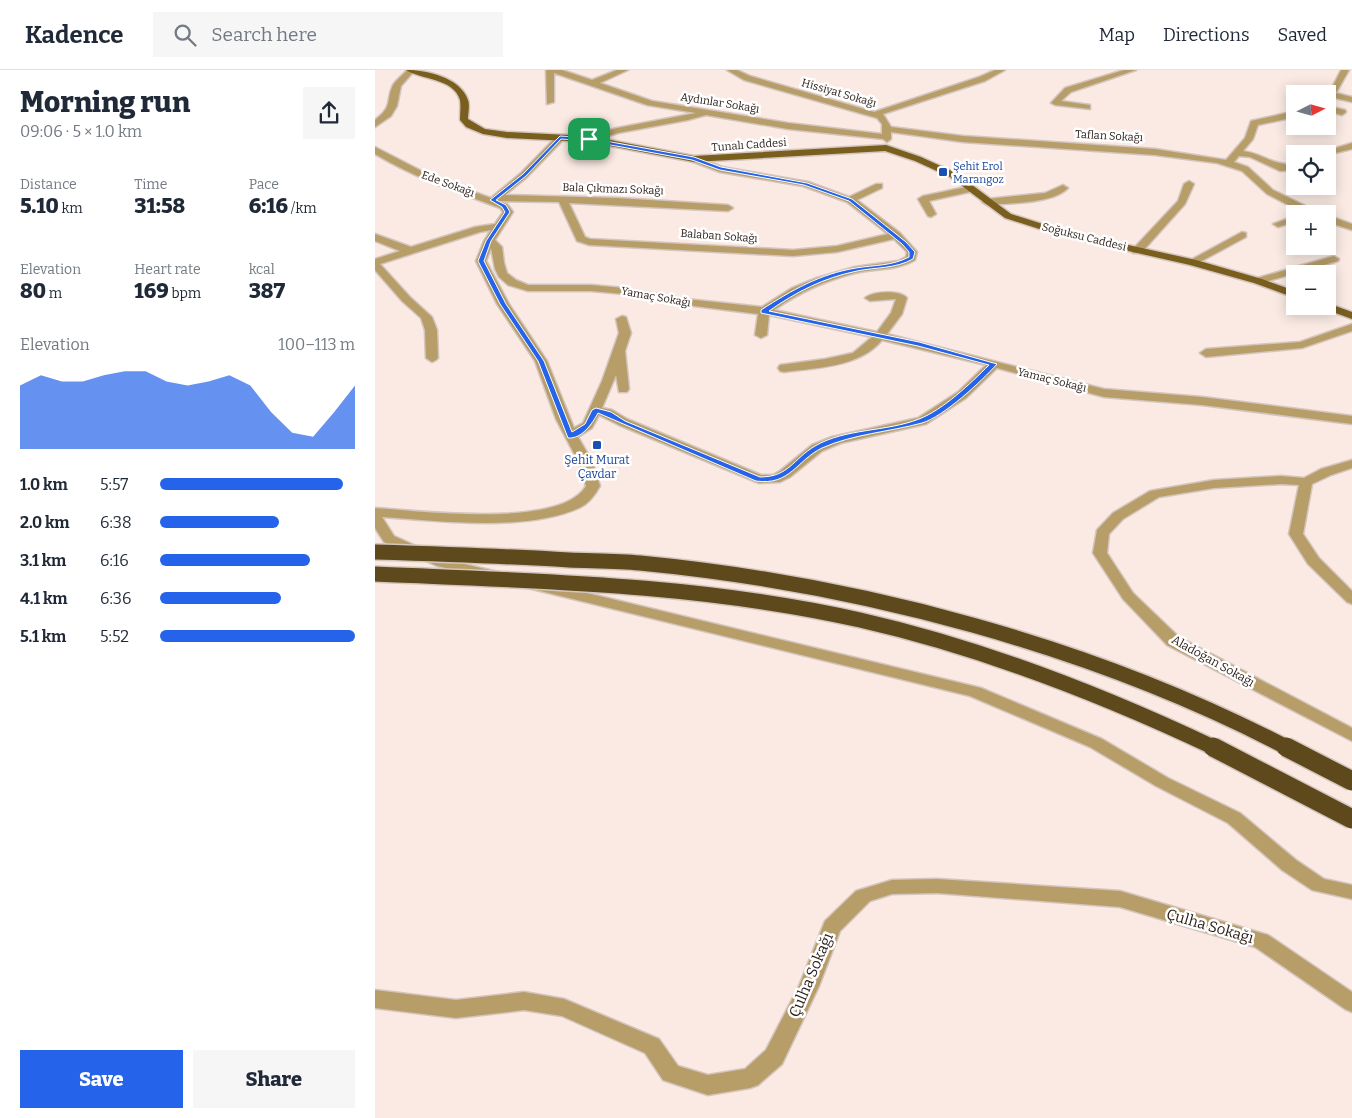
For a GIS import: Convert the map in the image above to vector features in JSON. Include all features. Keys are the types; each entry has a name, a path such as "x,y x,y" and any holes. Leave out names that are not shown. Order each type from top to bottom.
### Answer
{"highway":[{"path":"375,552 639,563 775,581 892,605 959,622 1031,644 1165,692 1241,724 1352,782"},
{"path":"375,574 636,588 749,600 859,620 953,645 1023,667 1098,695 1172,726 1289,783 1352,819"}],"main road":[{"name":"Tunalı Caddesi","path":"410,70 429,72 450,84 464,100 463,117 469,126 507,135 589,139 694,159 886,148"},
{"name":"Soğuksu Caddesi","path":"886,148 918,158 953,175 1008,216 1062,233 1191,262 1258,281 1286,292"},
{"path":"1336,310 1352,316"}],"street":[{"path":"375,124 388,114 393,106 397,86 410,70"},
{"path":"550,70 550,102"},
{"name":"Aydınlar Sokağı","path":"554,70 650,103 860,135 887,133"},
{"path":"593,83 624,70"},
{"name":"Hissiyat Sokağı","path":"731,70 747,78 875,114 884,119 887,133"},
{"path":"875,114 982,79 1001,70"},
{"path":"1087,107 1055,103 1068,90 1132,70"},
{"path":"1335,85 1345,70"},
{"path":"1336,97 1352,100"},
{"path":"375,109 393,106"},
{"path":"1336,110 1342,112"},
{"path":"589,139 611,131 680,121 707,113"},
{"path":"1228,162 1249,139 1254,123 1286,116"},
{"path":"886,148 887,133"},
{"name":"Taflan Sokağı","path":"887,133 1155,152 1228,162 1245,169 1270,192 1297,205"},
{"path":"375,512 487,517 528,516 561,510 576,504 589,493 593,486 585,461 570,436 541,361 503,304 481,261 489,241 508,212 495,199 525,175 560,138"},
{"path":"1336,150 1352,146"},
{"name":"Ede Sokağı","path":"375,150 434,181 495,199"},
{"path":"1237,153 1252,155 1280,168 1286,174"},
{"path":"694,159 720,169 805,184 851,200 896,235 912,252 911,258 907,262 855,270 796,290 763,311 761,336"},
{"path":"1280,168 1286,168"},
{"path":"1137,250 1182,202 1189,184"},
{"path":"851,200 879,186"},
{"path":"987,202 1045,196 1057,193 1063,188"},
{"path":"931,214 923,199 971,189"},
{"name":"Bala Çıkmazı Sokağı","path":"495,199 617,201 729,208"},
{"name":"Balaban Sokağı","path":"563,200 581,238 589,242 707,247 793,254 837,249 896,235"},
{"path":"1278,224 1286,221"},
{"path":"1336,221 1352,227"},
{"path":"432,358 431,330 426,316 406,299 375,263 408,250 479,229 499,226"},
{"path":"1191,262 1242,235"},
{"path":"375,237 408,250"},
{"name":"Yamaç Sokağı","path":"489,241 497,247 499,271 504,277 519,286 538,289 591,288 624,290 686,302 763,311 919,344 1104,393 1202,401 1352,420"},
{"path":"1258,281 1335,259"},
{"path":"784,368 825,363 857,355 876,340 895,314 902,298 897,296 870,298"},
{"path":"570,436 588,425 596,410 625,333 622,319"},
{"path":"1206,353 1302,345 1352,327"},
{"path":"620,349 623,389"},
{"path":"596,410 759,479 775,479 785,474 817,448 837,440 922,421 962,395 993,364"},
{"path":"1352,464 1326,472 1306,482 1296,534 1313,561 1352,599"},
{"name":"Aladoğan Sokağı","path":"1306,482 1281,480 1214,484 1155,494 1118,516 1102,533 1100,552 1128,596 1173,641 1352,735"},
{"path":"375,516 389,539 442,563 975,692 1096,744 1162,782 1235,818 1289,865 1319,885 1352,892"},
{"name":"Çulha Sokağı","path":"375,999 456,1009 524,1001 565,1008 651,1046 671,1073 708,1085 750,1078 774,1057 809,986 831,928 863,896 891,887 937,886 1120,899 1261,941 1352,1003"}],"place":[{"name":"Şehit Erol Marangoz","path":"943,172"},
{"name":"Şehit Murat Çavdar","path":"597,445"}],"route":[{"path":"560,138 589,139 694,159 720,169 805,184 851,200 896,235 912,252 911,258 901,264 855,270 821,280 796,290 763,311 919,344 993,364 962,395 922,421 837,440 817,448 785,474 775,479 759,479 623,422 602,411 596,410 588,425 570,436 541,361 503,304 481,261 489,241 508,212 504,206 493,200 525,175 539,157 560,138"}]}
